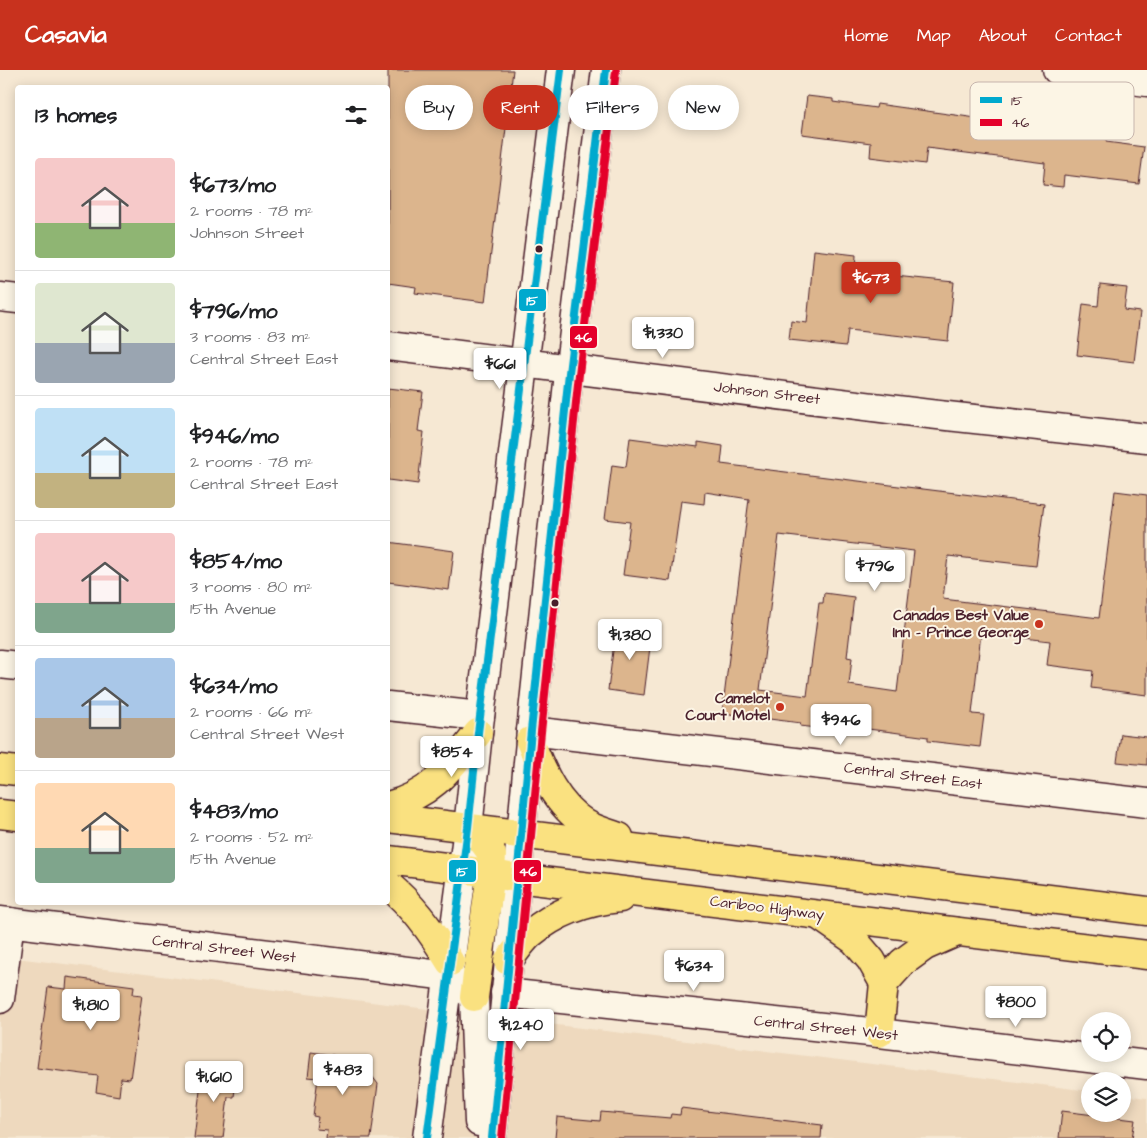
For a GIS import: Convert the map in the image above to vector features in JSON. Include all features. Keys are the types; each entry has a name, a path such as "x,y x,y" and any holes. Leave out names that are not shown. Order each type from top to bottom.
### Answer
{"highway":[{"path":"390,805 406,801 423,792 448,771 479,724"},
{"path":"530,736 540,769 547,782 571,811 586,824 658,851"},
{"path":"0,814 15,816"},
{"path":"390,818 1147,911"},
{"path":"468,828 478,835 492,854 504,876 474,996"},
{"name":"Cariboo Highway","path":"390,860 1147,955"},
{"path":"390,887 403,897 425,922 434,935 449,969"},
{"path":"508,961 530,934 562,913 597,900 654,894"},
{"path":"816,914 854,940 871,960 884,983 879,1033"},
{"path":"884,983 903,962 925,946 958,932"}],"street":[{"path":"427,1138 468,828 479,724 561,70"},
{"path":"492,1138 508,961 504,876 521,834 570,370 606,70"},
{"path":"1057,70 1147,82"},
{"path":"0,297 15,300"},
{"name":"Johnson Street","path":"390,346 929,414 1147,438"},
{"path":"0,664 15,666"},
{"path":"390,706 479,724"},
{"name":"Central Street East","path":"530,736 1147,803"},
{"path":"0,999 5,922"},
{"name":"Central Street West","path":"5,922 449,969"},
{"path":"449,969 474,996 480,1138"},
{"name":"Central Street West","path":"505,993 879,1033 1147,1066"}],"shaded area":[{"path":"0,956 1081,1090 1081,1122 1131,1122 1131,1096 1147,1098 1147,1138 0,1138"}],"building":[{"path":"388,70 513,70 511,85 483,85 483,130 506,130 485,302 415,293 416,287 390,283 390,85 388,85"},
{"path":"807,96 876,108 877,104 970,117 970,140 1106,140 1106,142 1144,147 1139,184 1064,175 1063,187 1043,185 1045,163 927,148 925,164 870,157 871,143 802,134"},
{"path":"814,250 856,255 855,272 954,282 948,341 848,330 846,346 789,340 791,321 807,323"},
{"path":"1100,285 1127,288 1124,310 1140,312 1134,362 1077,355 1083,304 1098,306"},
{"path":"390,388 423,392 418,431 424,432 418,484 390,480"},
{"path":"630,438 698,447 698,442 723,446 721,464 1044,504 1036,566 948,556 943,599 1099,618 1115,491 1147,495 1147,695 1091,688 1093,671 1047,665 1050,641 981,633 972,714 984,715 980,747 928,741 928,737 892,732 844,726 843,731 800,726 801,723 722,713 749,499 705,492 704,504 681,501 670,581 623,575 630,522 605,519 612,465 626,467","holes":["779,535 914,551 897,692 849,685 852,658 847,657 854,597 824,593 823,603 819,603 807,696 760,690"]},
{"path":"390,542 454,551 449,590 390,582"},
{"path":"616,627 652,631 644,695 608,690"},
{"path":"1121,734 1147,737 1147,765 1117,762"},
{"path":"67,977 134,986 133,994 142,995 130,1079 121,1078 119,1096 96,1092 98,1076 37,1068 48,987 66,989"},
{"path":"311,1052 359,1059 378,1084 371,1138 326,1138 327,1130 316,1129 318,1117 313,1116 318,1078 308,1077"},
{"path":"208,1069 237,1072 234,1097 228,1097 223,1138 194,1138 202,1075 207,1075"},
{"path":"681,1108 822,1125 821,1138 555,1138 557,1117 600,1121 601,1112 670,1118 671,1114 680,1115"},
{"path":"1062,1111 1081,1113 1081,1122 1131,1122 1131,1120 1135,1120 1132,1138 1059,1138"}],"transit line":[{"name":"15","path":"427,1138 468,828 478,733 561,70"},
{"name":"15","path":"492,1138 531,731 569,373 606,70"},
{"name":"46","path":"502,1138 541,732 579,374 616,71"}],"place":[{"name":"Canadas Best Value Inn - Prince George","path":"1039,624"},
{"name":"Camelot Court Motel","path":"780,707"}]}
